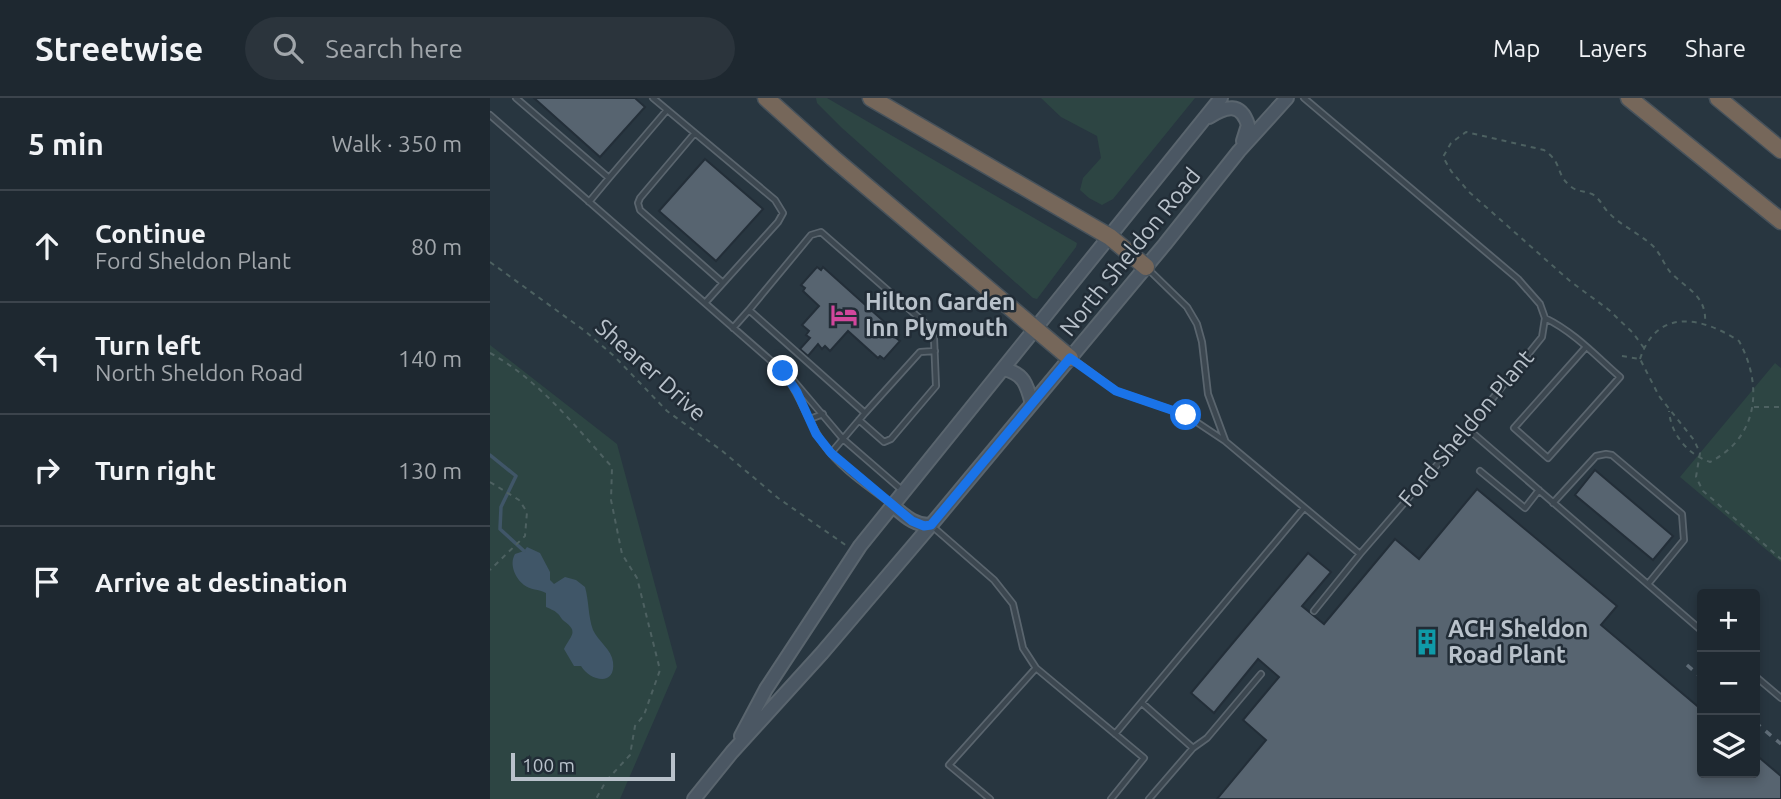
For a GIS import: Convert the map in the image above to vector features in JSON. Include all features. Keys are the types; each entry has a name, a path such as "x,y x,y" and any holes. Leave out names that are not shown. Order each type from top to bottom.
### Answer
{"highway":[{"path":"873,98 1110,237 1146,267"},
{"path":"1629,98 1781,221"},
{"path":"1718,98 1781,150"},
{"path":"767,100 1070,358"}],"main road":[{"name":"North Sheldon Road","path":"732,752 766,688 856,553 1221,98"},
{"name":"North Sheldon Road","path":"694,799 931,525 1239,151 1287,98"},
{"path":"1201,122 1221,109 1235,107 1241,111 1248,125 1239,151"},
{"path":"1003,369 1017,372 1024,378 1032,404"},
{"path":"892,505 912,521 924,526 931,525"}],"lane":[{"path":"516,98 609,178"},
{"path":"653,98 775,200 783,213 778,222 705,303"},
{"path":"1304,98 1518,279 1540,304 1545,318 1565,327 1620,377 1548,458 1514,428 1586,347"},
{"path":"589,202 667,110"},
{"path":"490,115 802,388 843,439 903,492"},
{"path":"694,134 638,203 640,210 723,283"},
{"path":"733,328 811,235 821,232 925,323 934,338 936,386 891,439 884,442 859,420"},
{"path":"1146,267 1187,307 1197,324 1202,342 1208,394 1225,441"},
{"path":"749,310 865,413"},
{"name":"Ford Sheldon Plant","path":"1314,611 1542,337 1545,318"},
{"path":"831,453 920,352 935,351"},
{"path":"1070,358 1116,391 1186,415 1225,441 1360,554"},
{"path":"783,371 797,392 816,434 831,453 892,505"},
{"path":"810,419 823,415"},
{"path":"1468,429 1697,627"},
{"path":"1553,503 1596,456 1606,454 1612,455 1682,514 1684,540 1648,584"},
{"path":"1480,471 1525,508 1539,491"},
{"path":"1115,734 1304,508"},
{"path":"931,525 994,580 1013,604 1023,648 1035,668 1144,758 1111,799"},
{"path":"990,799 949,765 1035,668"},
{"path":"1149,799 1193,748 1207,738 1261,674"},
{"path":"1760,680 1781,698"},
{"path":"1142,703 1193,748"}],"path":[{"path":"1644,348 1609,310 1570,281 1469,192 1443,158 1451,143 1466,132 1544,150 1555,158 1564,180 1571,187 1582,193 1591,193 1599,199 1610,215 1655,248 1669,271 1694,290 1706,313 1705,323"},
{"name":"Shearer Drive","path":"490,262 585,331 615,357 667,411 721,450 778,498 856,553"},
{"path":"1669,411 1670,423 1678,438 1700,459 1710,462 1721,456 1747,425 1755,392 1752,374 1739,341 1705,323 1680,321 1665,327 1651,338 1640,359 1669,411 1682,422 1694,440 1700,453 1700,459 1696,467 1696,477 1703,491 1781,559"},
{"path":"490,353 513,366 554,403 612,467 611,500 622,554 637,578 649,617 660,670 644,715 635,726 630,755 606,781 596,799"},
{"path":"1622,356 1640,359"},
{"path":"1752,407 1781,407"},
{"path":"490,482 519,500 527,512 525,536 490,570"}],"green space":[{"path":"816,98 827,98 1077,243 1076,247 1037,299 1033,298 842,128 817,103"},
{"path":"1041,98 1195,98 1113,199 1102,205 1080,190 1083,178 1101,158 1097,136 1061,117"},
{"path":"490,345 617,444 677,667 620,799 490,799"},
{"path":"1775,363 1781,368 1781,562 1680,477"}],"water":[{"path":"527,547 540,553 554,584 565,577 576,580 585,587 593,630 608,650 613,662 613,670 607,678 596,678 581,666 574,666 564,649 572,634 571,628 556,612 546,607 546,593 526,587 518,579 513,558"}],"building":[{"path":"534,98 635,98 645,107 600,157"},
{"path":"705,159 763,209 716,261 659,211"},
{"name":"Hilton Garden Inn Plymouth","path":"817,267 821,270 823,267 899,335 896,338 900,341 884,359 880,356 878,358 848,331 830,351 825,346 822,349 818,344 808,356 800,349 810,338 806,335 809,331 802,325 819,306 803,291 805,288 801,285"},
{"path":"1595,470 1673,536 1653,560 1575,495"},
{"name":"ACH Sheldon Road Plant","path":"1477,489 1617,606 1601,625 1697,706 1697,778 1760,778 1760,758 1781,776 1781,799 1217,799 1266,740 1243,720 1279,677 1258,659 1214,713 1191,693 1308,553 1331,572 1302,606 1324,624 1395,539 1419,559"}],"waterway":[{"path":"490,455 516,476 501,507 500,529 524,551"}],"railway":[{"path":"1687,665 1697,674"},
{"path":"1760,726 1781,744"}],"place":[{"name":"Hilton Garden Inn Plymouth","path":"844,315"},
{"name":"ACH Sheldon Road Plant","path":"1427,642"}],"route":[{"path":"783,371 825,447 850,472 907,517 924,526 931,525 1070,358 1116,391 1186,415"}]}
